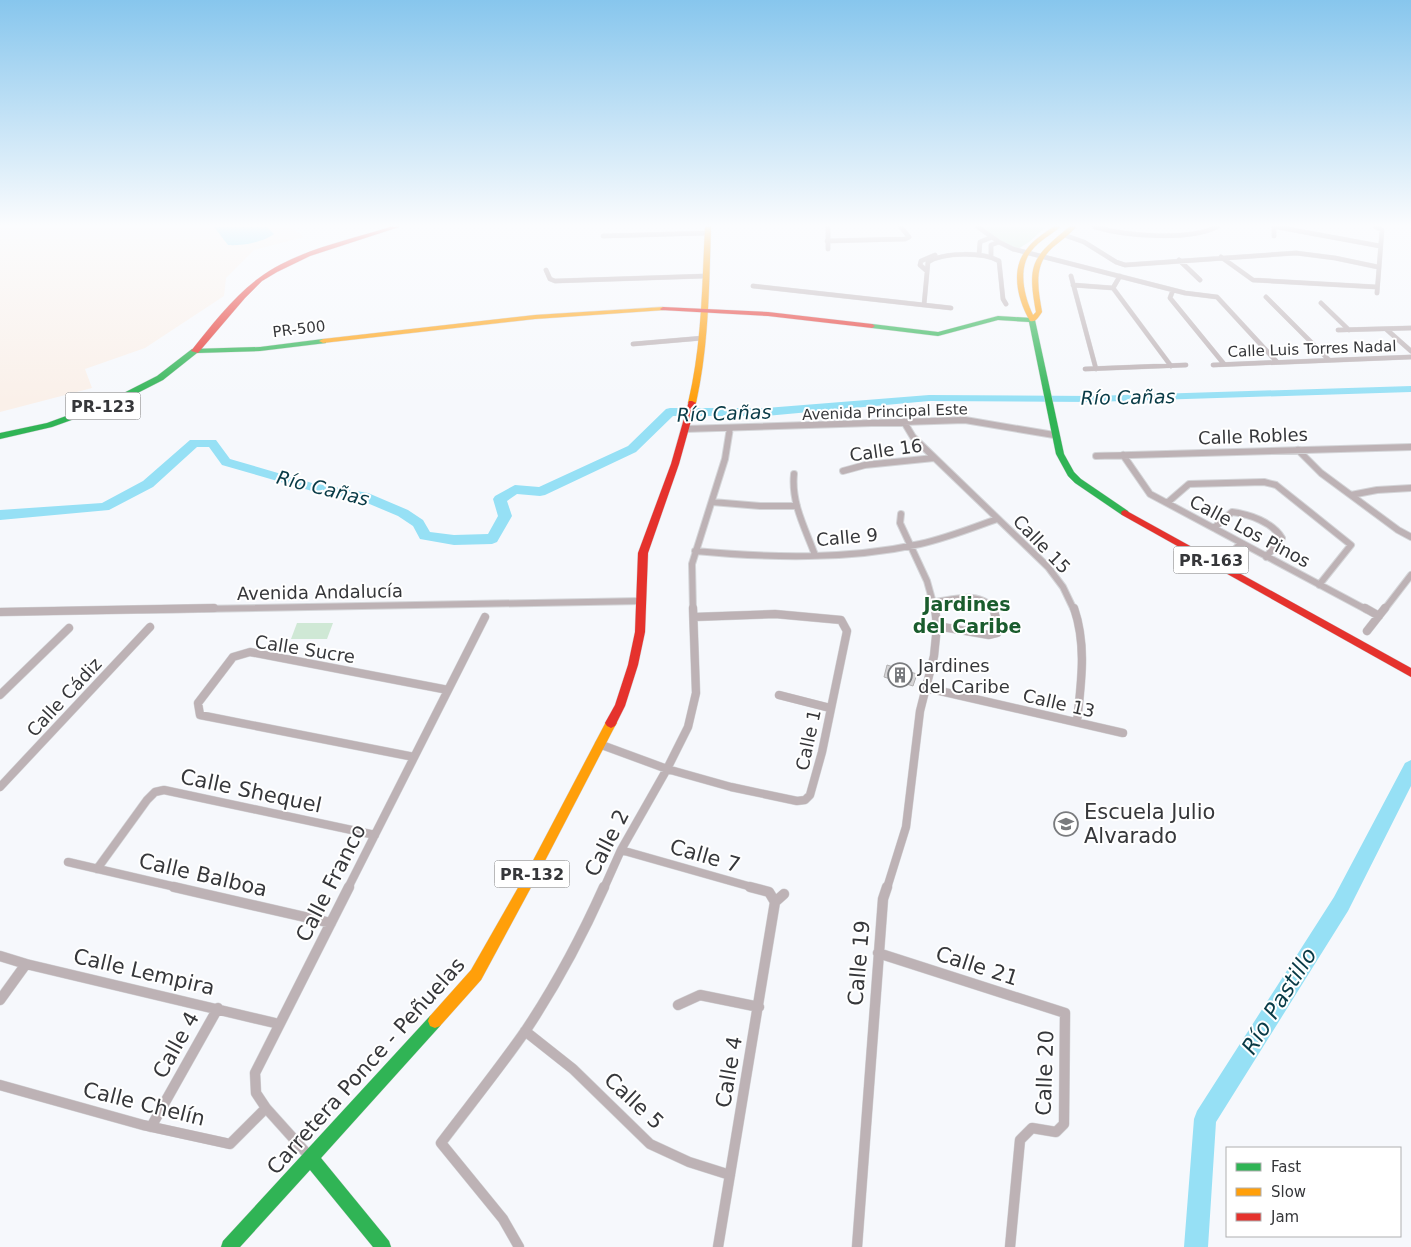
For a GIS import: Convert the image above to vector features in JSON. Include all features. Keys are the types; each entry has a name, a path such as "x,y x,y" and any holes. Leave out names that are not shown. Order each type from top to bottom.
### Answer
{"main road":[{"name":"PR-123","path":"0,436 49,425 113,402 160,378 195,351 236,304 256,285"},
{"name":"PR-132","path":"703,338 706,285"},
{"name":"PR-163","path":"1021,285 1024,302 1032,320 1054,435 1063,461 1071,474 1088,489 1111,504 1408,671"},
{"name":"PR-163","path":"1030,285 1036,294 1039,312 1032,320"},
{"name":"PR-500","path":"195,351 260,349 465,324 629,310 705,309 938,334 998,318 1032,320"},
{"name":"Carretera Ponce - Peñuelas","path":"229,1247 476,975 531,876 620,706 633,665 640,632 643,553 676,464 694,398 703,338"},
{"path":"310,1157 383,1247"}],"street":[{"path":"924,305 926,285"},
{"path":"1002,285 1003,299 1006,304"},
{"path":"1073,285 1096,369"},
{"path":"1076,285 1113,288 1171,366"},
{"path":"1155,285 1217,297 1277,362"},
{"path":"1345,285 1377,287 1377,293"},
{"path":"752,286 952,308"},
{"path":"1174,290 1170,298 1224,364"},
{"path":"1266,297 1329,360"},
{"path":"1320,302 1349,330"},
{"path":"1338,330 1411,328"},
{"path":"1386,329 1411,351"},
{"path":"633,344 703,338"},
{"name":"Calle Luis Torres Nadal","path":"1213,365 1411,357"},
{"path":"1085,369 1186,365"},
{"name":"Avenida Principal Este","path":"686,426 730,428 965,420 1054,435"},
{"name":"Calle 15","path":"904,422 913,437 1048,567 1062,585 1077,614 1084,642 1076,722"},
{"name":"Calle 2","path":"519,1247 510,1229 438,1142 525,1031 548,995 589,920 621,850 667,769 688,727 696,693 692,564 712,502 730,428"},
{"name":"Calle Robles","path":"1096,456 1411,446"},
{"path":"1298,450 1321,474 1398,530 1411,537"},
{"name":"Calle Los Pinos","path":"1123,455 1150,494 1379,616"},
{"name":"Calle 16","path":"843,471 859,465 911,464 934,458"},
{"path":"794,474 793,482 797,506 815,555"},
{"path":"1167,503 1188,484 1264,482 1276,485 1351,545 1319,585"},
{"path":"1351,495 1377,490 1411,488"},
{"path":"712,502 760,506 797,506"},
{"path":"1214,528 1232,512 1241,512 1277,530 1282,538 1266,557"},
{"path":"901,514 900,523 927,581 934,602 937,626 927,688"},
{"name":"Calle 9","path":"695,551 776,557 910,546 997,519"},
{"path":"1220,566 1241,544"},
{"path":"1367,630 1411,575"},
{"path":"934,602 978,598 989,601 994,609 996,633 969,632 937,626"},
{"name":"Avenida Andalucía","path":"0,612 641,601"},
{"name":"Calle 1","path":"599,744 667,769 731,787 797,801 805,800 813,788 848,631 841,620 775,614 694,617"},
{"name":"Calle Franco","path":"310,1157 266,1108 256,1094 255,1073 485,617"},
{"name":"Calle Cádiz","path":"0,787 150,627"},
{"path":"0,696 69,628"},
{"name":"Calle Sucre","path":"414,757 200,715 198,703 233,657 250,652 448,690"},
{"name":"Calle 13","path":"927,688 1123,734"},
{"name":"Calle 19","path":"857,1247 878,953 884,899 906,827 920,711 927,688"},
{"path":"778,695 830,708"},
{"name":"Calle Shequel","path":"97,869 147,800 155,792 164,790 375,835"},
{"name":"Calle 7","path":"621,850 769,892 775,902"},
{"name":"Calle Balboa","path":"68,862 331,923"},
{"path":"775,902 784,894"},
{"name":"Calle 4","path":"718,1247 775,902"},
{"name":"Calle 21","path":"878,953 1065,1013"},
{"name":"Calle Lempira","path":"0,956 26,964 279,1024"},
{"path":"0,1000 26,964"},
{"path":"678,1005 700,995 759,1007"},
{"name":"Calle 4","path":"152,1127 218,1008"},
{"name":"Calle 20","path":"1010,1247 1020,1140 1032,1128 1056,1132 1064,1124 1065,1013"},
{"name":"Calle 5","path":"525,1031 573,1069 650,1144 689,1162 730,1175"},
{"name":"Calle Chelín","path":"0,1085 152,1127 230,1144 266,1108"}],"shaded area":[{"path":"0,285 225,285 224,296 145,348 85,369 92,388 0,412"}],"green space":[{"path":"297,623 333,623 327,639 291,639"}],"building":[{"name":"Jardines del Caribe","path":"887,665 917,674 913,686 884,677"}],"waterway":[{"name":"Río Cañas","path":"0,515 104,507 148,484 194,443 212,443 226,462 312,487 363,496 403,513 418,523 425,536 454,540 492,539 505,516 500,499 515,489 540,492 632,449 670,412 766,412 929,398 1092,399 1411,389"},
{"name":"Río Pastillo","path":"1196,1247 1205,1119 1341,904 1411,768"}],"traffic: fast":[{"path":"872,326 938,334 998,318 1032,320 1060,454 1071,474 1078,481 1125,513"},
{"path":"0,436 49,425 113,402 160,378 195,351 260,349 323,341"},
{"path":"229,1247 435,1021"},
{"path":"310,1157 383,1247"}],"traffic: slow":[{"path":"692,403 703,338 706,285"},
{"path":"1021,285 1025,304 1032,320 1039,312 1035,285"},
{"path":"323,341 535,317 620,310 663,309"},
{"path":"435,1021 476,975 531,876 611,723"}],"traffic: jam":[{"path":"195,351 242,296 254,285"},
{"path":"663,309 768,314 872,326"},
{"path":"611,723 620,706 633,665 640,632 643,553 675,464 692,403"},
{"path":"1125,513 1411,673"}],"place":[{"name":"Jardines del Caribe","path":"900,675"},
{"name":"Escuela Julio Alvarado","path":"1066,824"}],"district":[{"name":"Jardines del Caribe","path":"967,615"}]}
